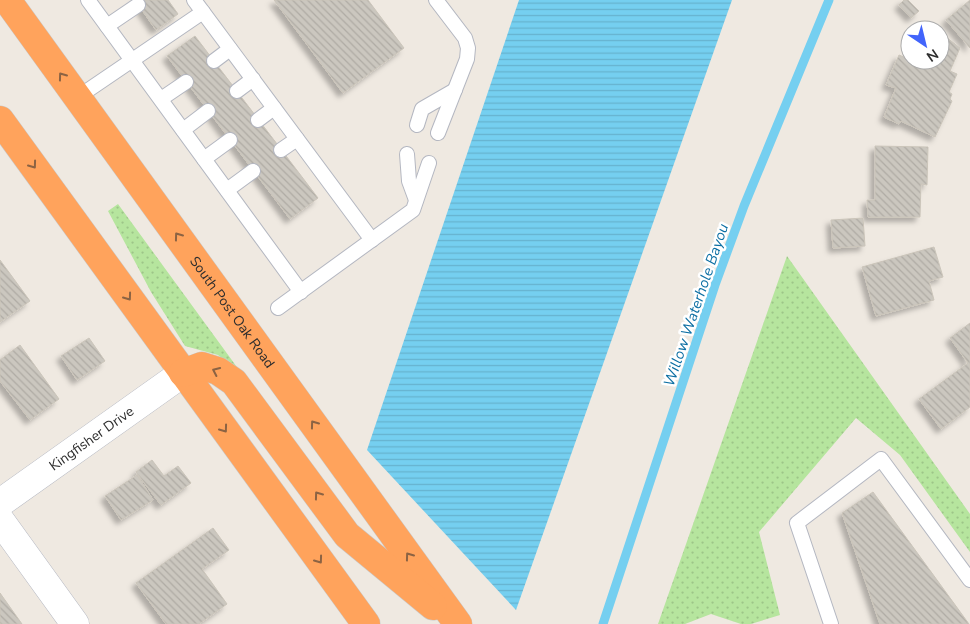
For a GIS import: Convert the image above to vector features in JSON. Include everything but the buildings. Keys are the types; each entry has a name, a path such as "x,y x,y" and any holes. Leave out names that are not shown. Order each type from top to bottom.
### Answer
{"highway":[{"name":"South Post Oak Road","path":"7,0 457,624"},
{"path":"2,119 183,373 366,624"},
{"path":"183,373 202,366 218,370 234,382 347,535 457,624"}],"street":[{"name":"Kingfisher Drive","path":"0,503 183,373"},
{"path":"0,520 75,624"}],"lane":[{"path":"88,0 301,292"},
{"path":"194,0 372,240"},
{"path":"436,0 465,38 468,48 467,59 438,133"},
{"path":"107,26 138,5"},
{"path":"78,97 203,12"},
{"path":"214,61 230,49"},
{"path":"237,91 253,79"},
{"path":"161,100 186,82"},
{"path":"417,124 422,109 455,90"},
{"path":"258,120 274,108"},
{"path":"183,130 208,112"},
{"path":"281,150 297,139"},
{"path":"204,159 230,140"},
{"path":"407,154 409,181 416,200"},
{"path":"278,308 413,210 429,163"},
{"path":"227,190 253,170"},
{"path":"831,624 797,523 881,459 970,580"}],"green space":[{"path":"118,204 242,374 240,375 218,355 185,346 151,292 108,211"},
{"path":"787,256 970,514 970,552 900,455 856,418 759,532 780,615 751,624 741,624 711,614 685,624 658,624"}],"water":[{"path":"519,0 732,0 516,610 367,450"}],"waterway":[{"name":"Willow Waterhole Bayou","path":"603,624 715,285 744,206 829,0"}]}
